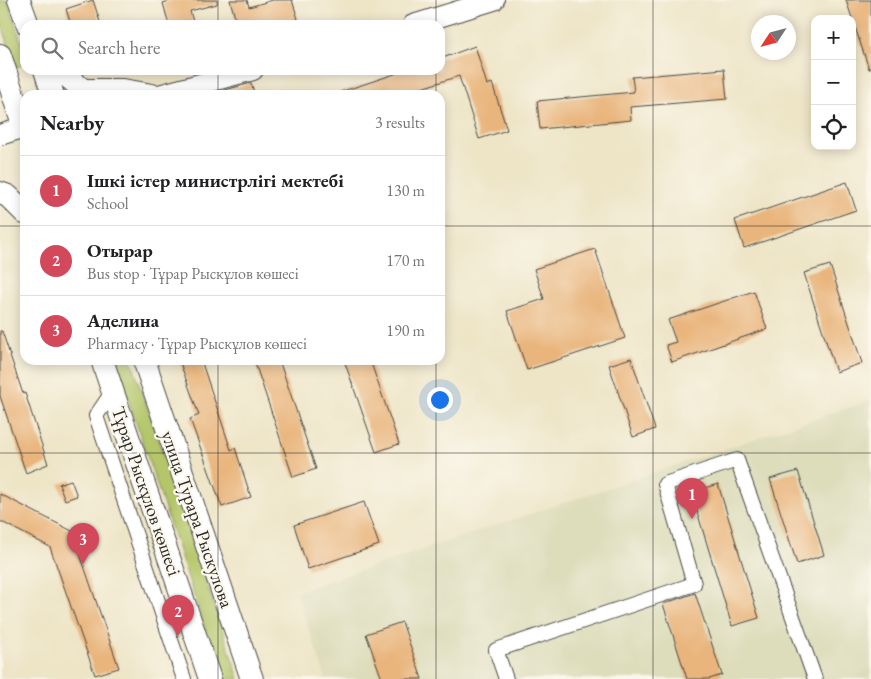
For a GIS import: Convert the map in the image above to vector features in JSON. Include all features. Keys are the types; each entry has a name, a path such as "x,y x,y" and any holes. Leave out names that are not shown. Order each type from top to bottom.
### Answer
{"main road":[{"path":"19,0 26,20"},
{"path":"429,20 494,0"},
{"path":"0,55 20,114"},
{"path":"47,75 51,90"},
{"path":"66,75 83,90 123,90"},
{"path":"179,90 234,75"},
{"path":"0,135 20,130"},
{"path":"0,193 8,196 20,208"},
{"name":"Тұрар Рыскұлов көшесі","path":"104,365 210,679"},
{"name":"улица Турара Рыскулова","path":"146,365 252,679"}],"street":[{"path":"113,391 96,416 179,678"},
{"path":"506,679 496,650 694,584 665,484 737,460 815,679"}],"shaded area":[{"path":"871,400 871,679 326,679 296,592"}],"green space":[{"path":"0,0 7,0 20,38 20,66 16,67 0,19"},
{"path":"117,365 133,365 239,679 222,679"}],"building":[{"path":"93,0 99,20 69,20 66,9"},
{"path":"173,0 217,0 217,4 190,11 193,20 168,20 163,3"},
{"path":"230,0 247,0 249,7 273,0 292,0 298,19 295,20 236,20"},
{"path":"846,0 871,0 871,69 869,69 856,30 856,15 851,15"},
{"path":"475,46 487,85 492,83 507,130 479,139 459,76 416,90 346,90 392,75 445,75 445,57"},
{"path":"724,69 727,99 630,107 631,120 540,129 537,101 634,92 632,77"},
{"path":"251,83 253,90 225,90"},
{"path":"847,182 856,210 744,248 735,220"},
{"path":"595,249 625,338 527,370 507,311 544,299 534,269"},
{"path":"830,265 862,363 836,372 804,273"},
{"path":"754,291 767,329 672,362 666,345 676,342 668,320"},
{"path":"0,331 2,331 23,394 25,393 48,464 26,473 0,396"},
{"path":"631,358 655,429 633,437 609,365"},
{"path":"181,365 203,365 231,450 235,448 251,497 222,507 190,419 199,415"},
{"path":"256,365 281,365 316,469 293,477"},
{"path":"346,365 372,365 399,444 376,452"},
{"path":"798,471 824,555 797,564 770,479"},
{"path":"71,480 77,496 65,500 59,484"},
{"path":"718,484 759,618 732,626 691,492"},
{"path":"0,494 72,531 119,668 95,675 50,547 0,521"},
{"path":"364,502 379,545 308,569 294,525"},
{"path":"695,593 722,675 709,679 687,679 663,604"},
{"path":"402,622 422,679 382,679 366,634"}],"place":[{"name":"Ішкі істер министрлігі мектебі","path":"692,519"},
{"name":"Аделина","path":"83,564"},
{"name":"Отырар","path":"178,636"}]}
